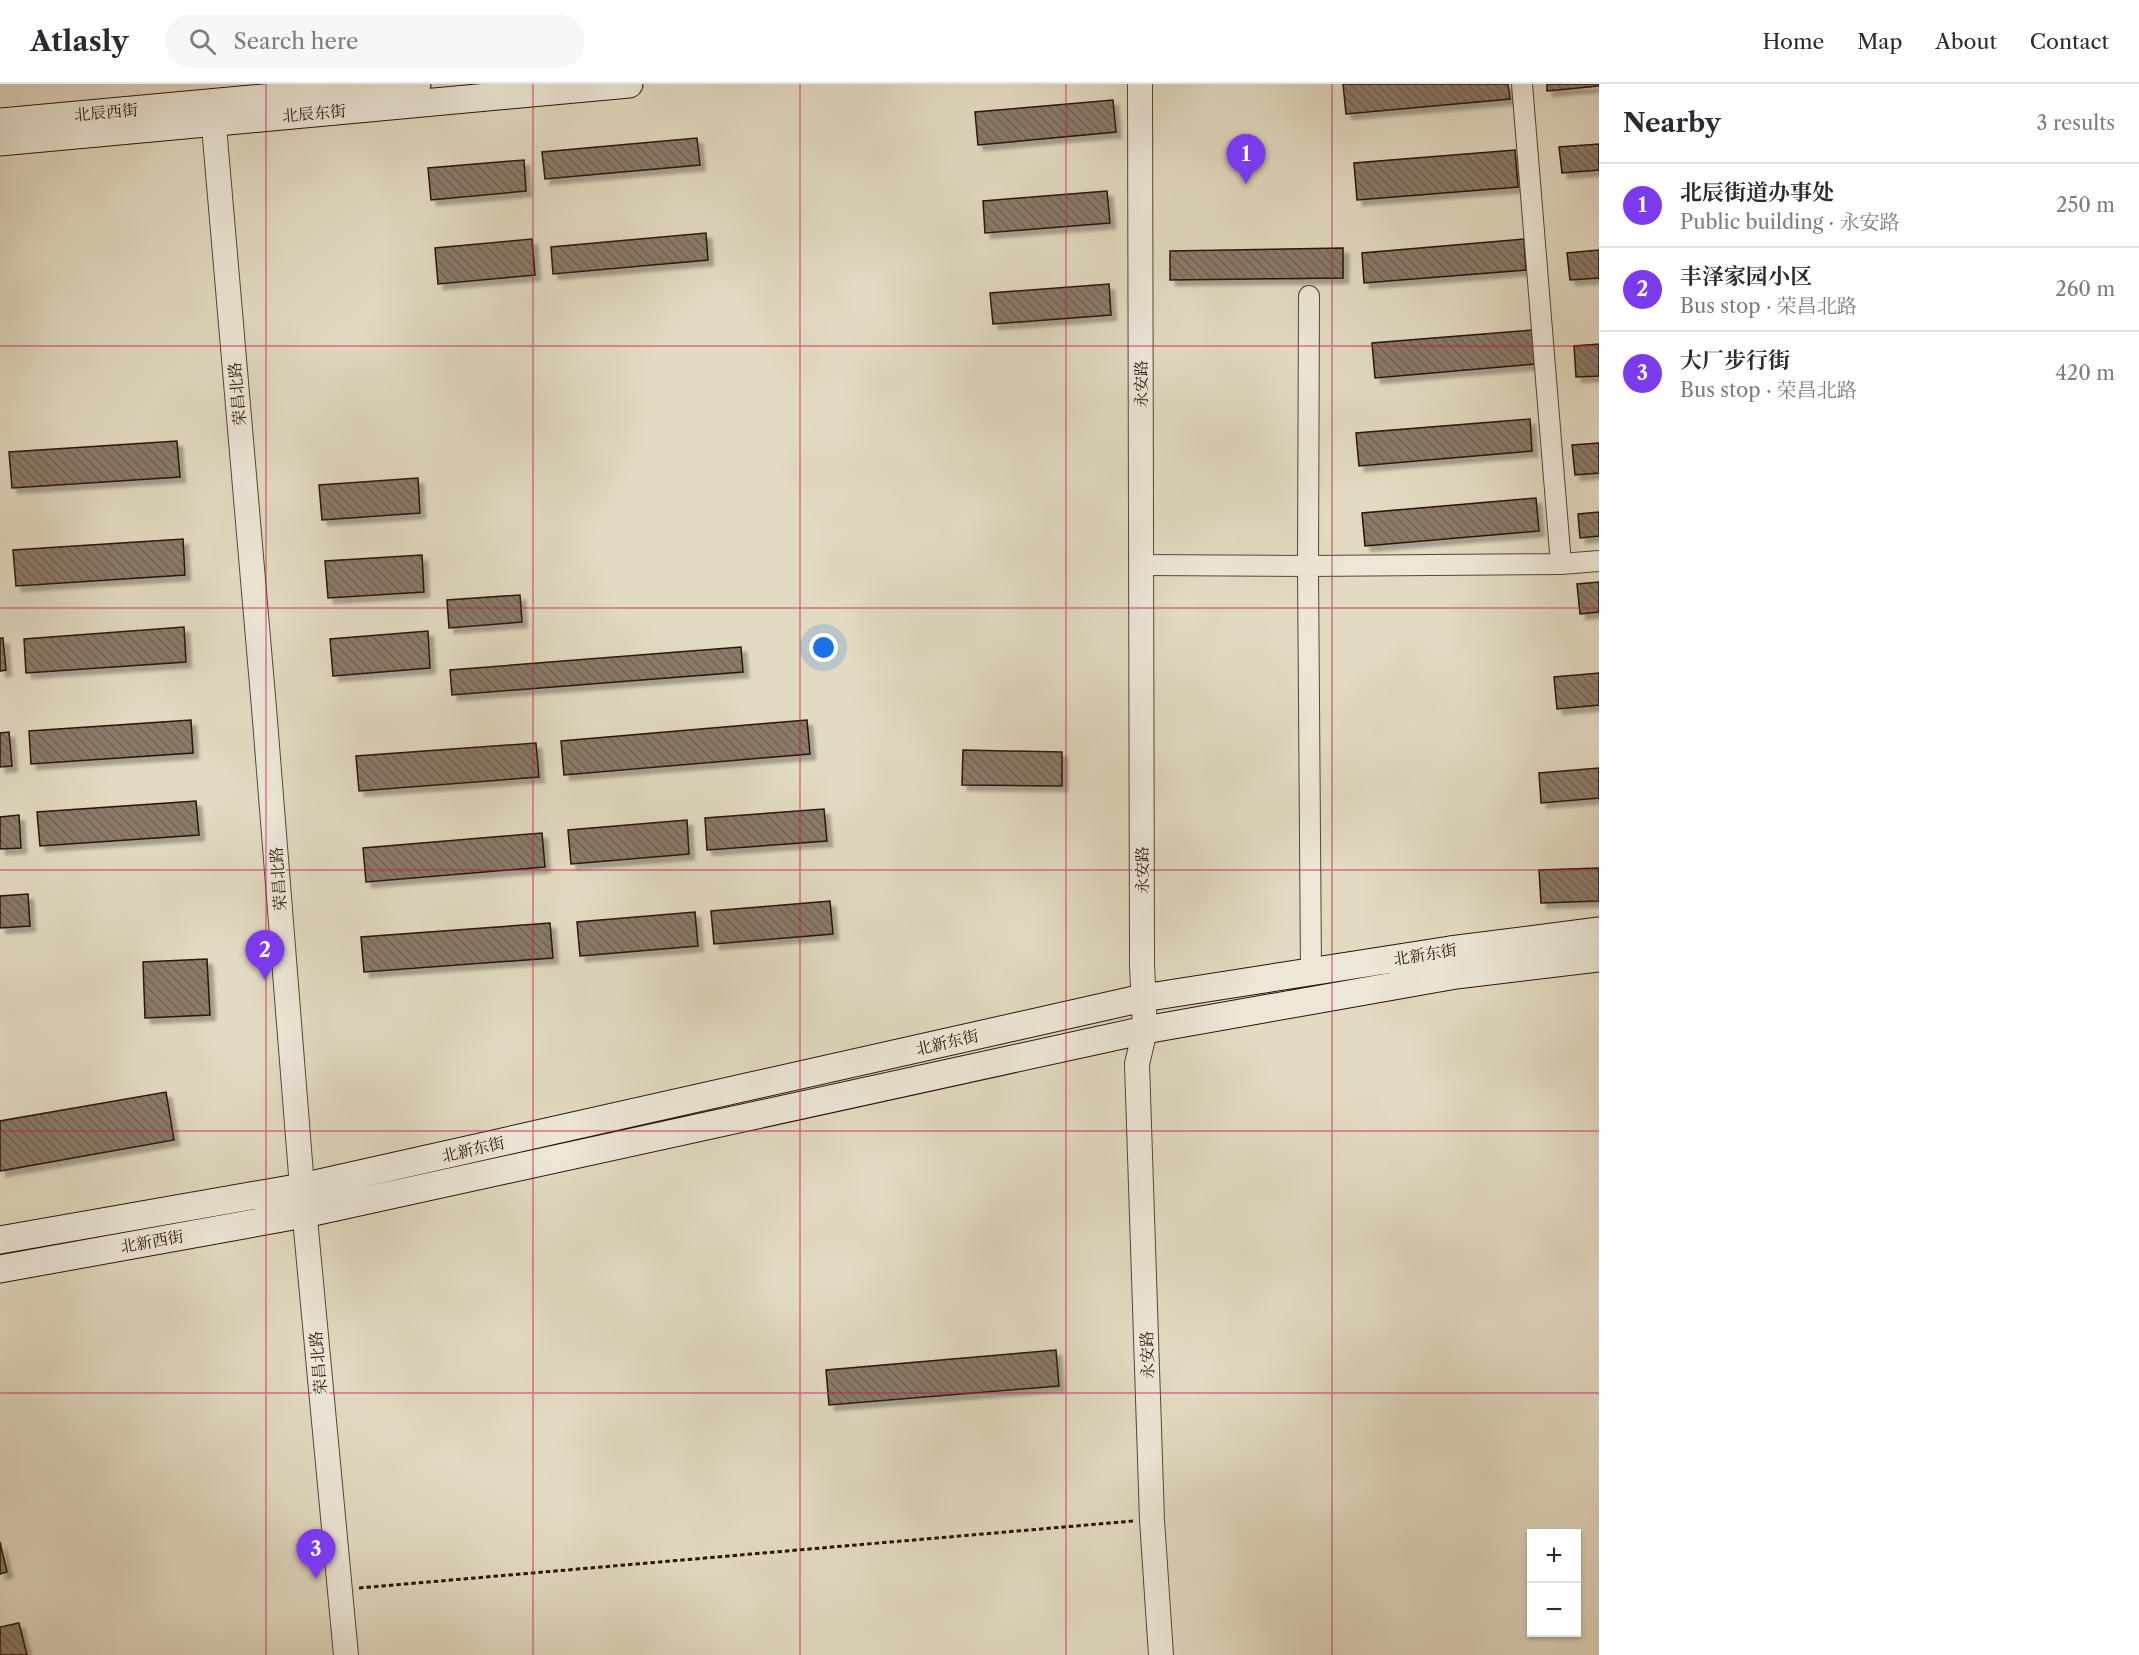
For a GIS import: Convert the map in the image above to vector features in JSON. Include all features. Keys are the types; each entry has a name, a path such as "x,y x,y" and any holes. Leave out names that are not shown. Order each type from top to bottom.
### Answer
{"main road":[{"name":"北辰东街","path":"0,142 417,84"},
{"name":"北辰东街","path":"212,112 244,120 629,84"},
{"name":"北辰西街","path":"0,122 212,112"},
{"name":"北新东街","path":"302,1187 1143,998 1450,950 1599,932"},
{"name":"北新东街","path":"304,1214 1145,1030 1456,975 1599,958"},
{"name":"北新西街","path":"0,1240 302,1187"},
{"name":"北新西街","path":"0,1269 304,1214"}],"street":[{"path":"244,120 245,84"},
{"name":"永安路","path":"1140,84 1143,998 1145,1030 1137,1064 1152,1520 1161,1655"},
{"path":"1522,84 1561,564"},
{"name":"荣昌北路","path":"212,112 264,708 304,1214 346,1655"},
{"path":"1309,296 1311,972"},
{"path":"1141,565 1561,564 1599,561"},
{"path":"687,1102 692,1129"}],"path":[{"path":"339,1590 1152,1520"}],"building":[{"path":"1343,84 1508,84 1510,99 1346,114"},
{"path":"1547,84 1599,84 1599,86 1547,91"},
{"path":"1113,100 1116,132 978,145 975,112"},
{"path":"697,138 700,165 545,179 542,152"},
{"path":"1599,144 1599,170 1562,173 1559,147"},
{"path":"1515,150 1518,187 1357,200 1354,163"},
{"path":"524,160 526,191 431,200 428,168"},
{"path":"1107,191 1110,223 985,233 983,201"},
{"path":"706,233 708,260 553,274 551,247"},
{"path":"532,239 535,275 438,284 435,248"},
{"path":"1524,239 1526,270 1364,283 1362,253"},
{"path":"1343,248 1343,278 1170,280 1170,251"},
{"path":"1599,250 1599,278 1570,280 1567,253"},
{"path":"1109,284 1111,315 993,324 990,293"},
{"path":"1532,330 1535,364 1375,378 1372,343"},
{"path":"1599,344 1599,376 1576,377 1574,346"},
{"path":"1530,419 1532,451 1359,466 1356,433"},
{"path":"177,441 180,477 12,488 9,452"},
{"path":"1599,443 1599,473 1575,475 1572,445"},
{"path":"418,478 420,513 322,520 319,485"},
{"path":"1536,498 1539,531 1365,546 1362,513"},
{"path":"1599,512 1599,536 1580,538 1578,514"},
{"path":"183,539 185,575 16,586 13,550"},
{"path":"422,555 424,592 328,598 325,561"},
{"path":"1599,582 1599,612 1580,614 1577,584"},
{"path":"520,595 522,622 449,628 447,600"},
{"path":"184,627 186,662 26,673 24,639"},
{"path":"428,631 430,668 333,676 330,639"},
{"path":"0,638 3,638 6,670 0,671"},
{"path":"741,647 743,672 452,695 450,670"},
{"path":"1599,673 1599,705 1557,709 1554,677"},
{"path":"191,720 193,753 31,764 29,731"},
{"path":"807,720 810,754 564,775 561,741"},
{"path":"9,732 12,766 0,767 0,733"},
{"path":"536,743 539,777 359,791 356,756"},
{"path":"963,750 1062,752 1062,786 962,785"},
{"path":"1599,768 1599,798 1541,803 1539,773"},
{"path":"196,801 199,835 40,846 37,812"},
{"path":"824,809 827,841 707,850 705,818"},
{"path":"19,815 21,848 0,849 0,817"},
{"path":"687,820 689,854 571,864 568,830"},
{"path":"542,833 545,867 366,882 363,848"},
{"path":"1599,868 1599,901 1541,903 1539,870"},
{"path":"28,894 30,926 0,928 0,896"},
{"path":"830,901 833,934 714,944 711,911"},
{"path":"695,912 698,946 580,956 577,922"},
{"path":"550,923 553,958 364,972 361,937"},
{"path":"207,959 210,1015 145,1018 143,962"},
{"path":"166,1092 174,1140 0,1171 0,1121"},
{"path":"1056,1350 1059,1386 829,1405 826,1370"},
{"path":"0,1542 7,1572 0,1574"},
{"path":"19,1623 27,1655 0,1655 0,1627"}],"place":[{"name":"北辰街道办事处","path":"1246,184"},
{"name":"丰泽家园小区","path":"265,980"},
{"name":"大厂步行街","path":"316,1579"}]}
